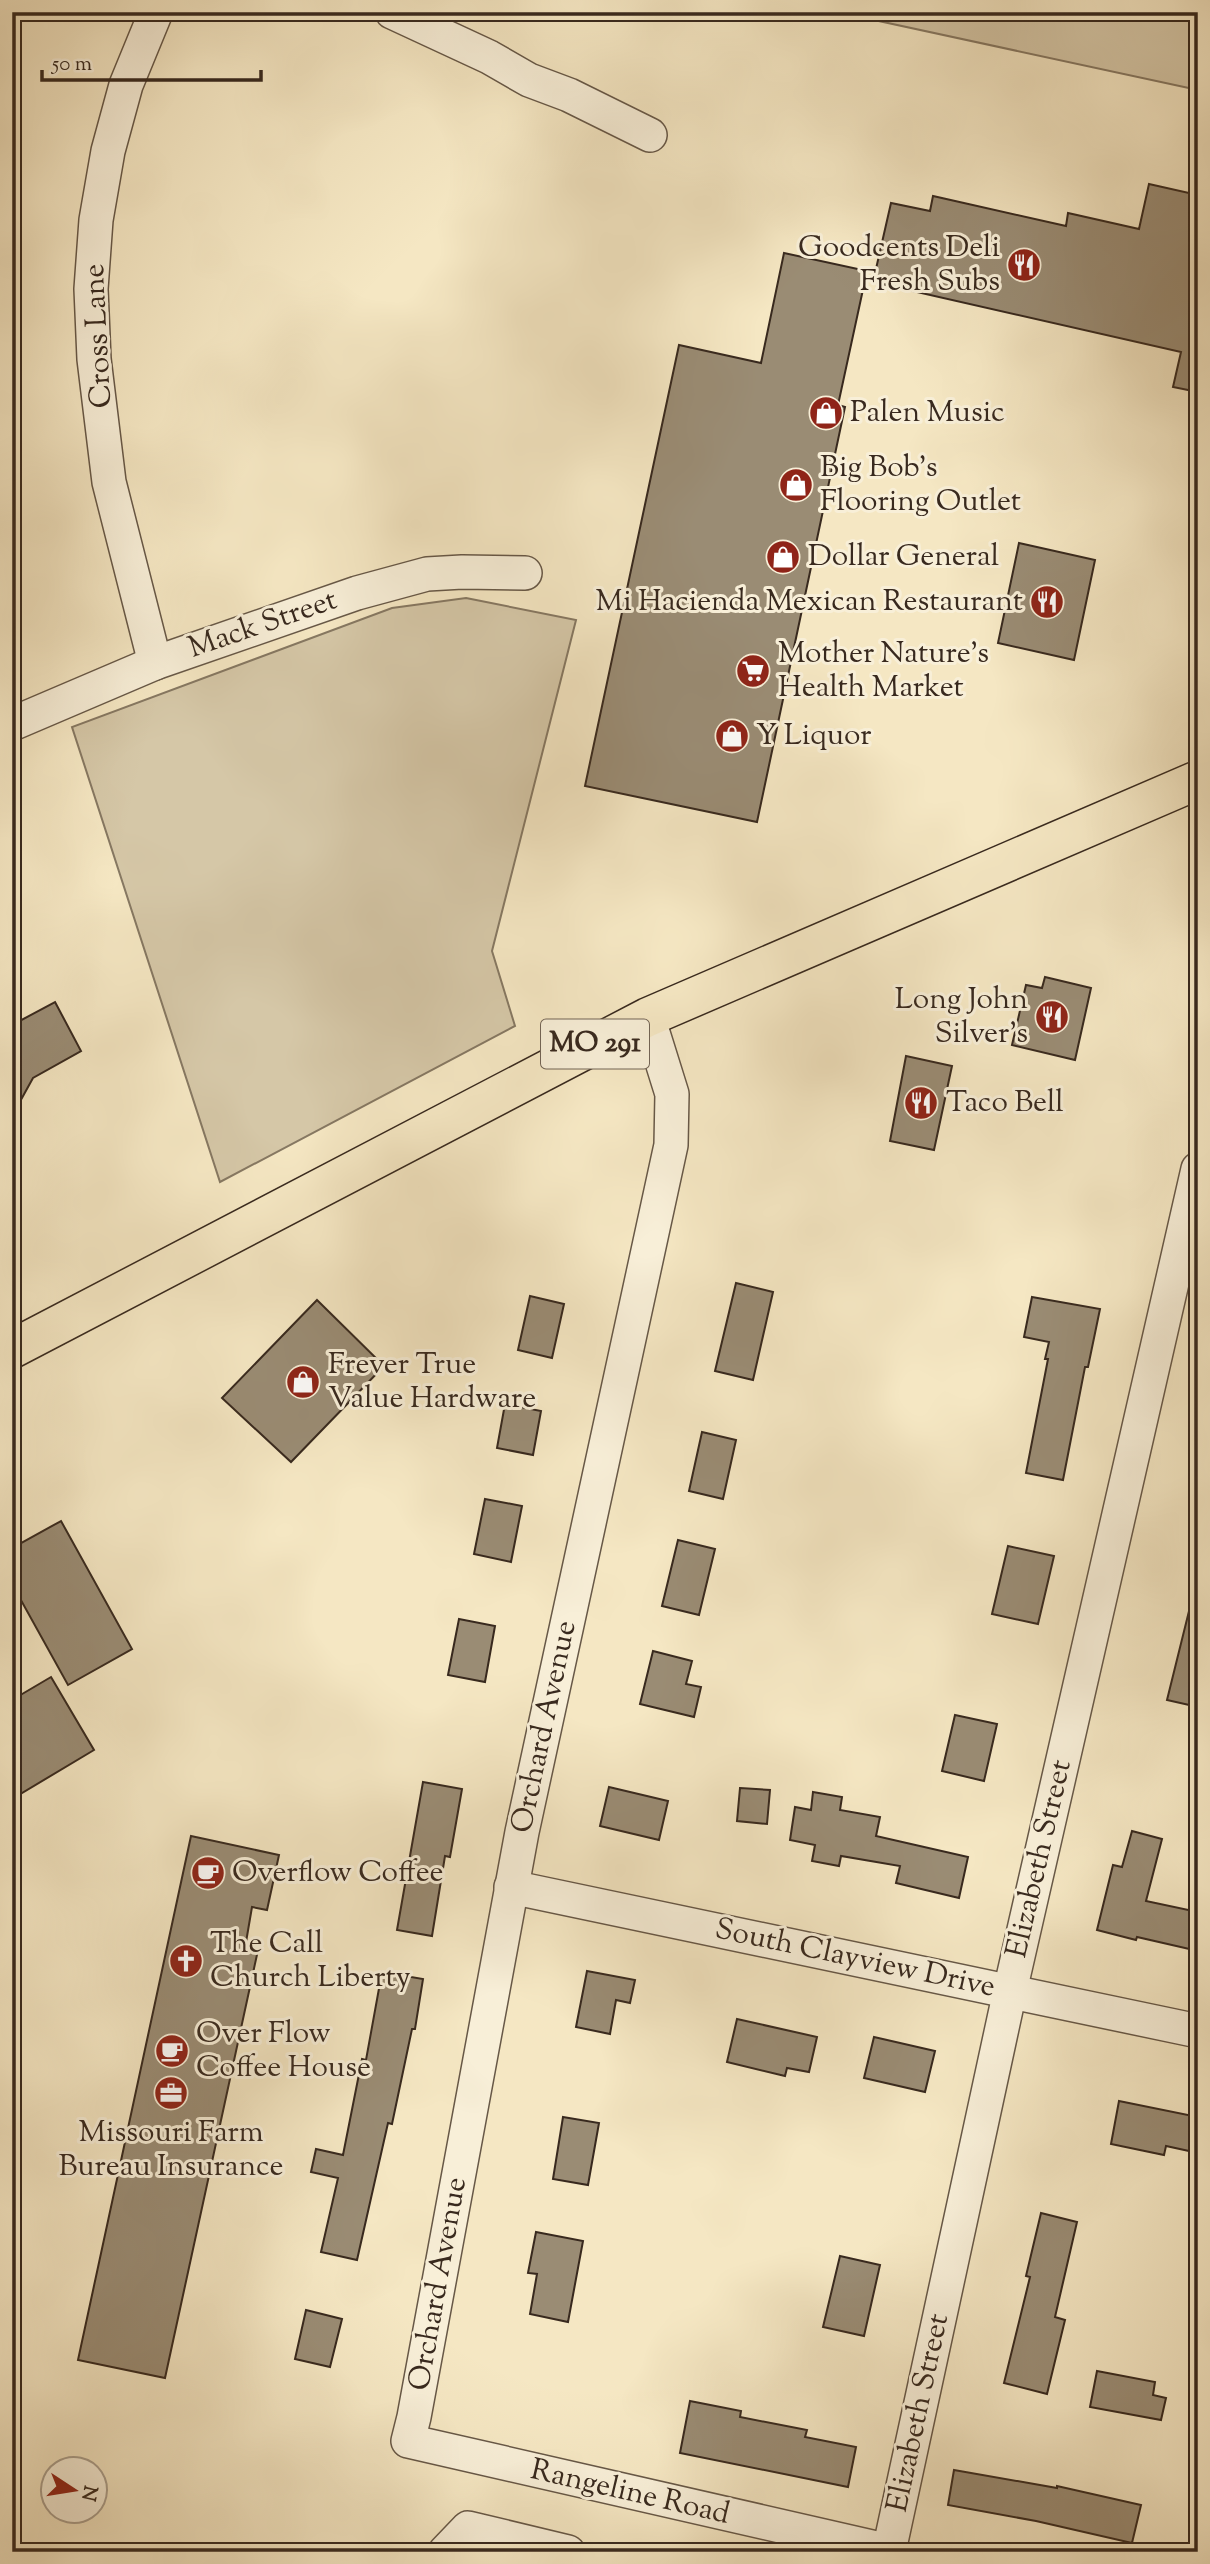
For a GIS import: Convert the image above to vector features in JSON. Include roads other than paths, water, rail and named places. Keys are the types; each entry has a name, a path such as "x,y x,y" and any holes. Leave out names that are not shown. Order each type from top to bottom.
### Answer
{"highway":[{"name":"MO 291","path":"12,1349 648,1017 1198,780"}],"street":[{"name":"Cross Lane","path":"155,663 109,482 94,359 91,289 96,220 108,151 127,85 156,12"},
{"path":"392,12 489,57 529,80 569,95 650,135"},
{"name":"Mack Street","path":"12,724 155,663 357,593 427,574 525,573"},
{"name":"Orchard Avenue","path":"408,2441 512,1887 671,1145 672,1094 648,1017"},
{"name":"Elizabeth Street","path":"892,2551 1010,1991 1198,1169"},
{"name":"South Clayview Drive","path":"512,1887 1198,2031"},
{"name":"Rangeline Road","path":"408,2441 892,2551"},
{"path":"445,2552 468,2528 568,2552"}],"place":[{"name":"Goodcents Deli Fresh Subs","path":"1024,265"},
{"name":"Palen Music","path":"826,413"},
{"name":"Big Bob's Flooring Outlet","path":"796,485"},
{"name":"Dollar General","path":"783,557"},
{"name":"Mi Hacienda Mexican Restaurant","path":"1047,602"},
{"name":"Mother Nature's Health Market","path":"753,671"},
{"name":"Y Liquor","path":"732,736"},
{"name":"Long John Silver's","path":"1052,1017"},
{"name":"Taco Bell","path":"921,1103"},
{"name":"Frever True Value Hardware","path":"303,1382"},
{"name":"Overflow Coffee","path":"208,1873"},
{"name":"The Call Church Liberty","path":"186,1961"},
{"name":"Over Flow Coffee House","path":"172,2051"},
{"name":"Missouri Farm Bureau Insurance","path":"171,2093"}]}
